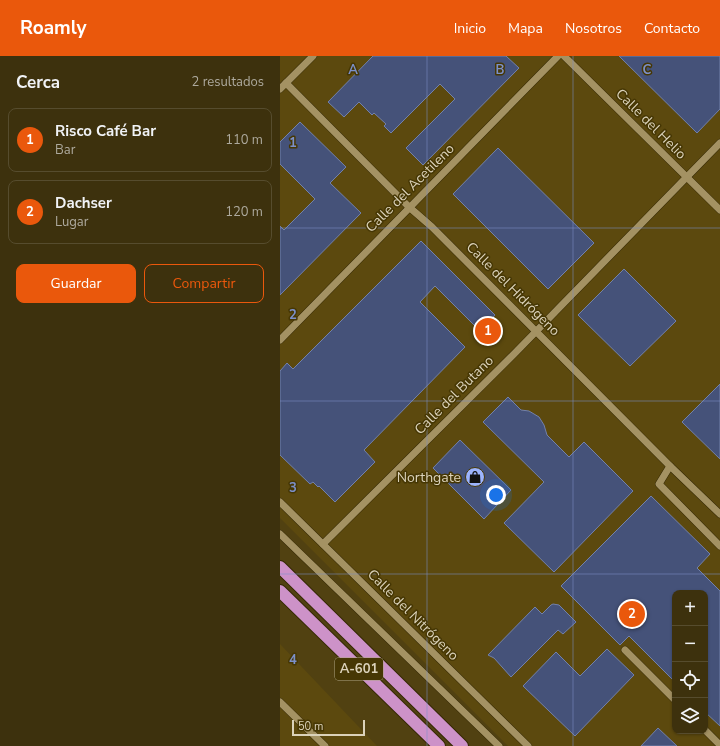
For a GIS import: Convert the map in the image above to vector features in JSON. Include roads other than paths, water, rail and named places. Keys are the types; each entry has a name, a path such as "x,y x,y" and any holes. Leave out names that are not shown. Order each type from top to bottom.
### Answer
{"highway":[{"name":"A-601","path":"280,567 462,746"},
{"name":"A-601","path":"280,591 439,746"}],"street":[{"path":"280,89 313,56"},
{"name":"Calle del Acetileno","path":"280,340 558,56"},
{"name":"Calle del Helio","path":"564,56 720,210"},
{"name":"Calle del Hidrógeno","path":"286,83 409,207 432,227 670,466 720,514"},
{"name":"Calle del Butano","path":"323,544 536,331 720,143"},
{"path":"670,466 659,484 720,546"},
{"name":"Calle del Nitrógeno","path":"280,502 528,746"},
{"path":"280,534 499,746"},
{"path":"626,650 673,698"},
{"path":"280,702 325,746"},
{"path":"708,733 720,745"}],"place":[{"name":"Risco Café Bar","path":"488,331"},
{"name":"Northgate","path":"475,477"},
{"name":"Dachser","path":"632,614"}]}
